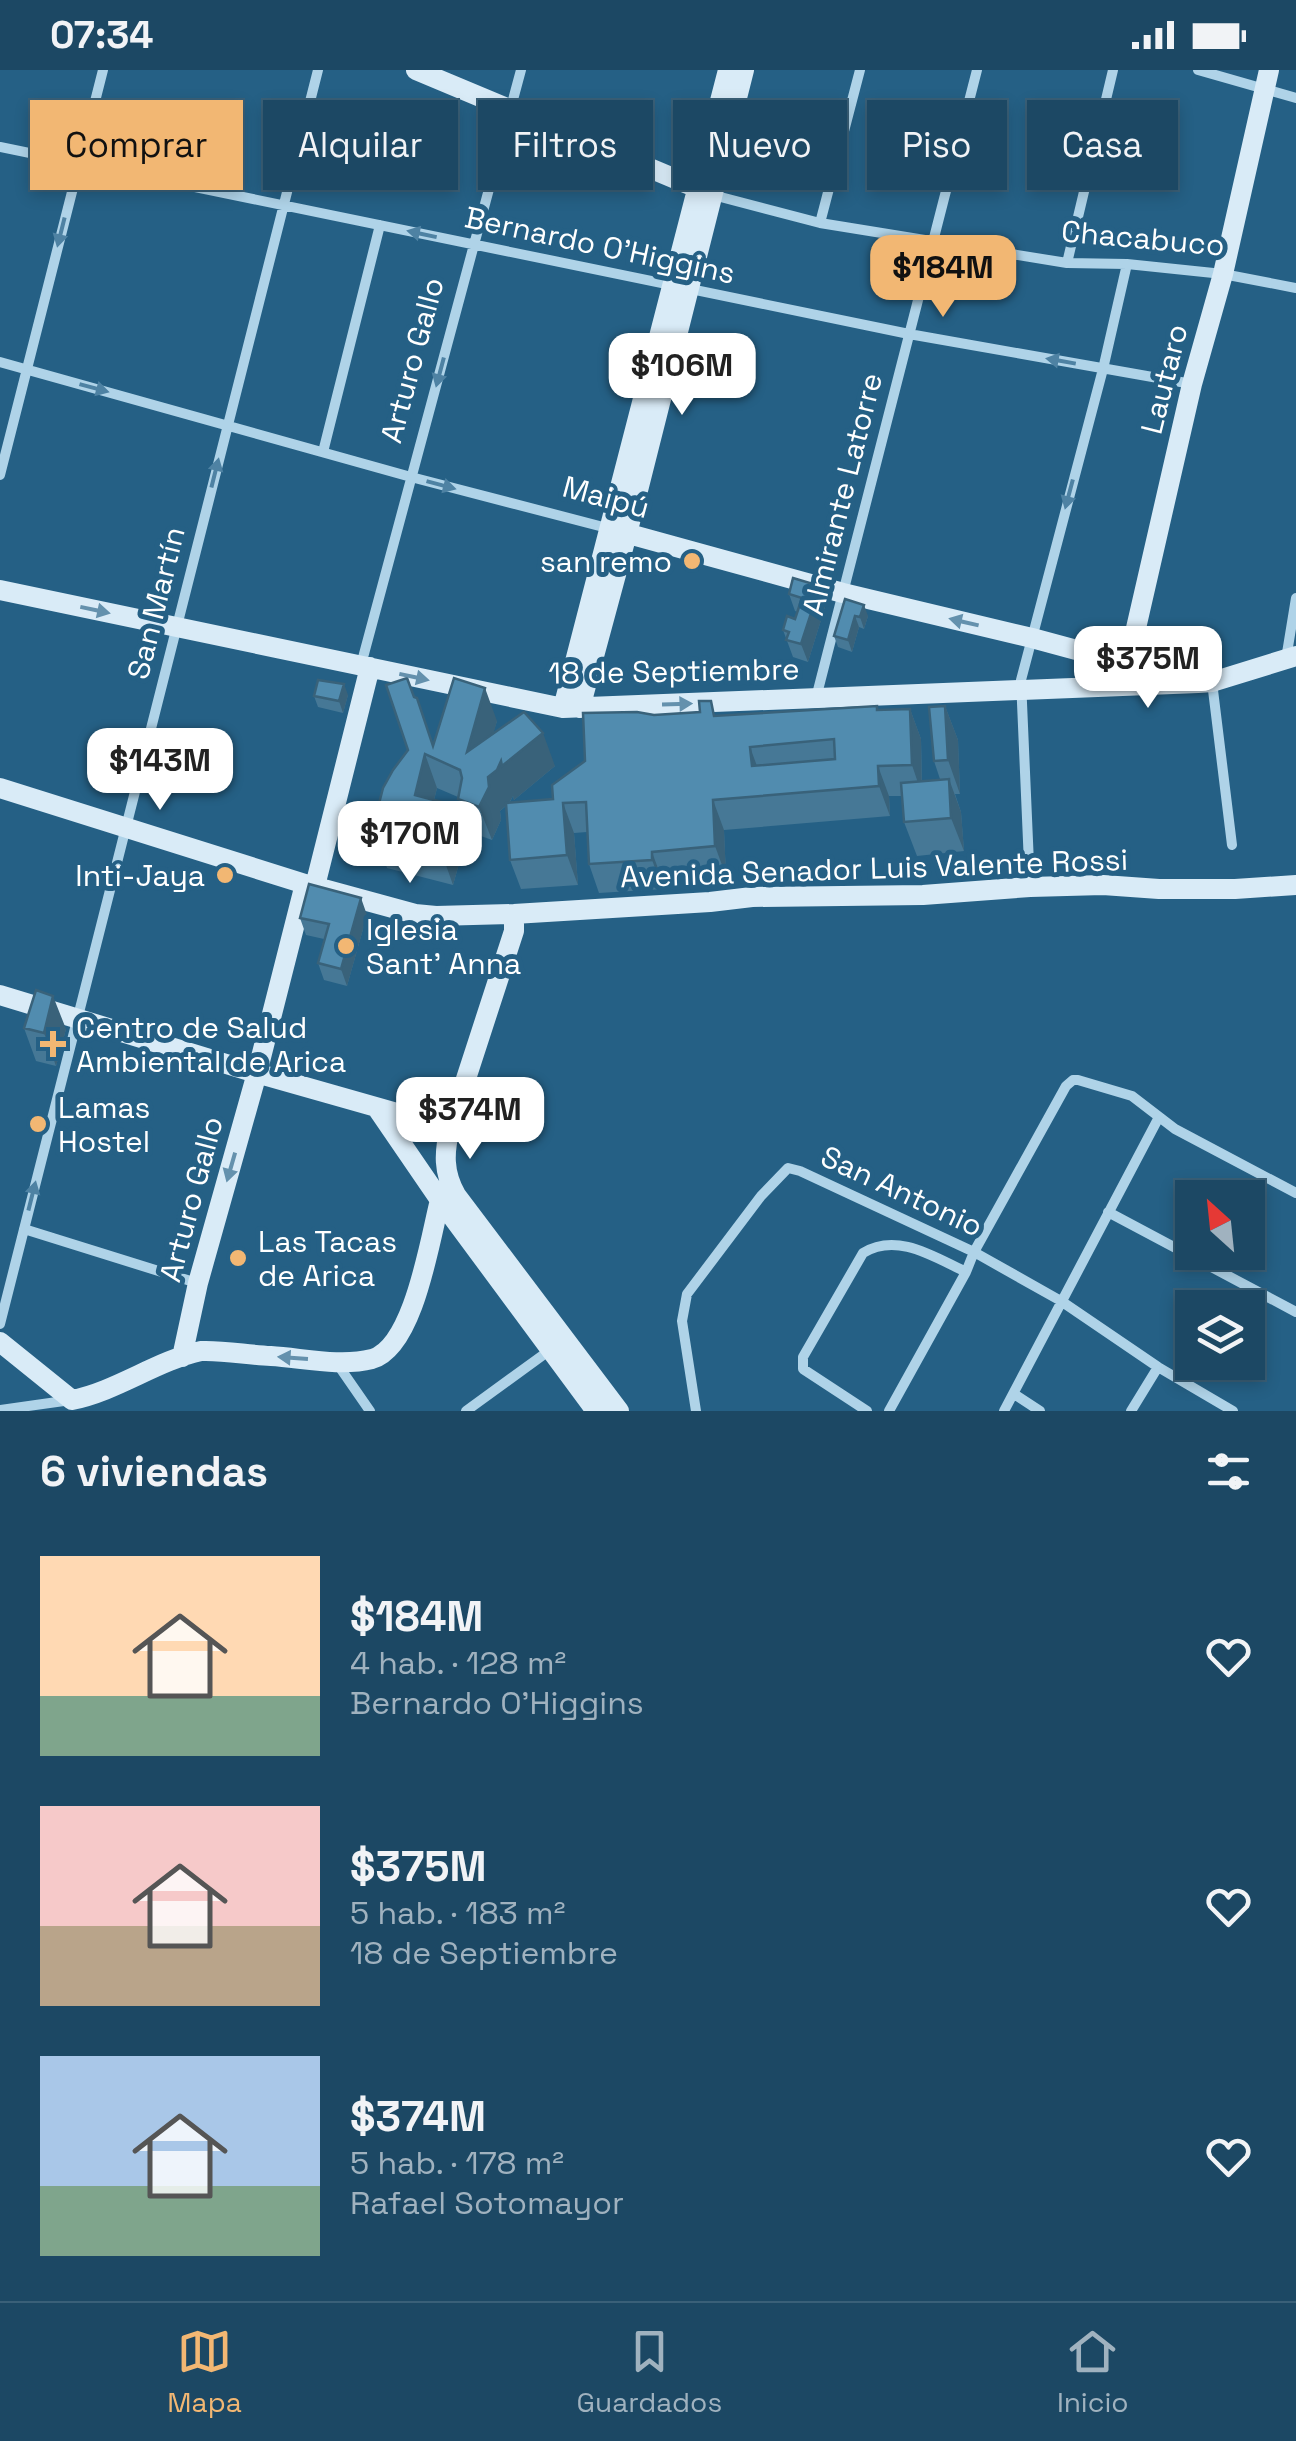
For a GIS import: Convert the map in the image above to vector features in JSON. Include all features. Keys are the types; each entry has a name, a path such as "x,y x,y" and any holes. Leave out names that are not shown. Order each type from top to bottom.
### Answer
{"main road":[{"name":"Chacabuco","path":"416,70 486,100"},
{"path":"705,192 728,70"},
{"path":"572,708 705,192 744,70"},
{"name":"Lautaro","path":"1126,664 1192,384 1223,274 1266,80"},
{"name":"Chacabuco","path":"653,170 705,192"},
{"name":"Maipú","path":"619,532 843,593 1205,682"},
{"name":"18 de Septiembre","path":"0,590 572,708 1205,682 1291,657"},
{"path":"1096,688 1112,681 1126,664"},
{"name":"Arturo Gallo","path":"182,1356 198,1283 310,885 365,666"},
{"name":"Avenida Senador Luis Valente Rossi","path":"0,788 310,885 415,914 436,916 752,897 923,895 1103,885 1159,890 1296,885"},
{"path":"514,914 514,931 450,1128 445,1166 462,1203 619,1411"},
{"path":"0,995 450,1128"},
{"path":"377,1108 596,1411"},
{"path":"440,1200 452,1196 462,1203"},
{"path":"0,1342 72,1400 182,1356 210,1351 335,1362 376,1358 396,1342 411,1314 440,1200"}],"street":[{"path":"95,100 102,70"},
{"name":"San Martín","path":"0,1324 318,70"},
{"name":"Arturo Gallo","path":"513,100 521,70"},
{"path":"820,223 860,70"},
{"name":"Almirante Latorre","path":"815,699 978,70"},
{"path":"1066,263 1113,70"},
{"path":"1198,70 1266,80 1296,98"},
{"name":"Bernardo O'Higgins","path":"0,147 30,153"},
{"path":"0,476 72,190"},
{"name":"Bernardo O'Higgins","path":"210,190 910,334 1192,384"},
{"name":"Arturo Gallo","path":"365,666 489,190"},
{"name":"Chacabuco","path":"705,192 820,223 933,242 1066,263 1127,264 1223,274 1296,288"},
{"path":"323,452 380,225"},
{"path":"1030,887 1021,680 1127,264"},
{"name":"Maipú","path":"0,362 619,532"},
{"path":"1291,657 1296,598"},
{"path":"1205,682 1232,845"},
{"path":"889,1411 1064,1088 1071,1082 1078,1080 1132,1096 1182,1133 1296,1193"},
{"path":"1004,1411 1159,1117"},
{"name":"San Antonio","path":"696,1411 682,1321 687,1294 788,1168 974,1252 1061,1301 1158,1367 1232,1411"},
{"path":"1108,1212 1296,1312"},
{"path":"24,1229 198,1283"},
{"name":"San Antonio","path":"867,1411 802,1369 803,1357 863,1253 874,1246 898,1244 966,1272"},
{"path":"466,1411 550,1349"},
{"path":"335,1362 370,1411"},
{"path":"1131,1411 1158,1367"},
{"path":"1014,1394 1040,1411"},
{"path":"0,1410 72,1400"}],"building":[{"path":"793,578 820,586 801,644 786,640 789,632 783,630 787,616 795,619 802,598 789,594"},
{"path":"845,599 864,605 860,617 855,616 848,640 834,636"},
{"path":"407,678 433,746 454,678 485,688 467,752 524,712 543,733 502,766 501,761 488,777 489,787 479,807 458,799 460,770 425,754 415,795 453,805 441,851 375,834 377,828 373,827 383,788 408,750 386,685"},
{"path":"318,680 344,684 339,701 314,696"},
{"path":"699,701 711,701 714,716 877,706 877,710 910,709 912,765 878,766 879,786 713,800 715,846 652,852 652,860 589,864 586,802 563,803 567,855 510,860 506,803 553,799 552,785 585,761 583,713 700,712","holes":["834,739 835,759 752,766 750,747"]},
{"path":"945,706 948,760 934,761 929,707"},
{"path":"949,779 951,818 904,822 901,783"},
{"path":"309,884 361,898 341,969 318,963 329,924 300,918"},
{"path":"36,990 53,996 44,1033 24,1028"}],"place":[{"name":"san remo","path":"692,561"},
{"name":"Inti-Jaya","path":"225,875"},
{"name":"Iglesia Sant' Anna","path":"346,946"},
{"name":"Centro de Salud Ambiental de Arica","path":"53,1044"},
{"name":"Lamas Hostel","path":"38,1124"},
{"name":"Las Tacas de Arica","path":"238,1258"}]}
